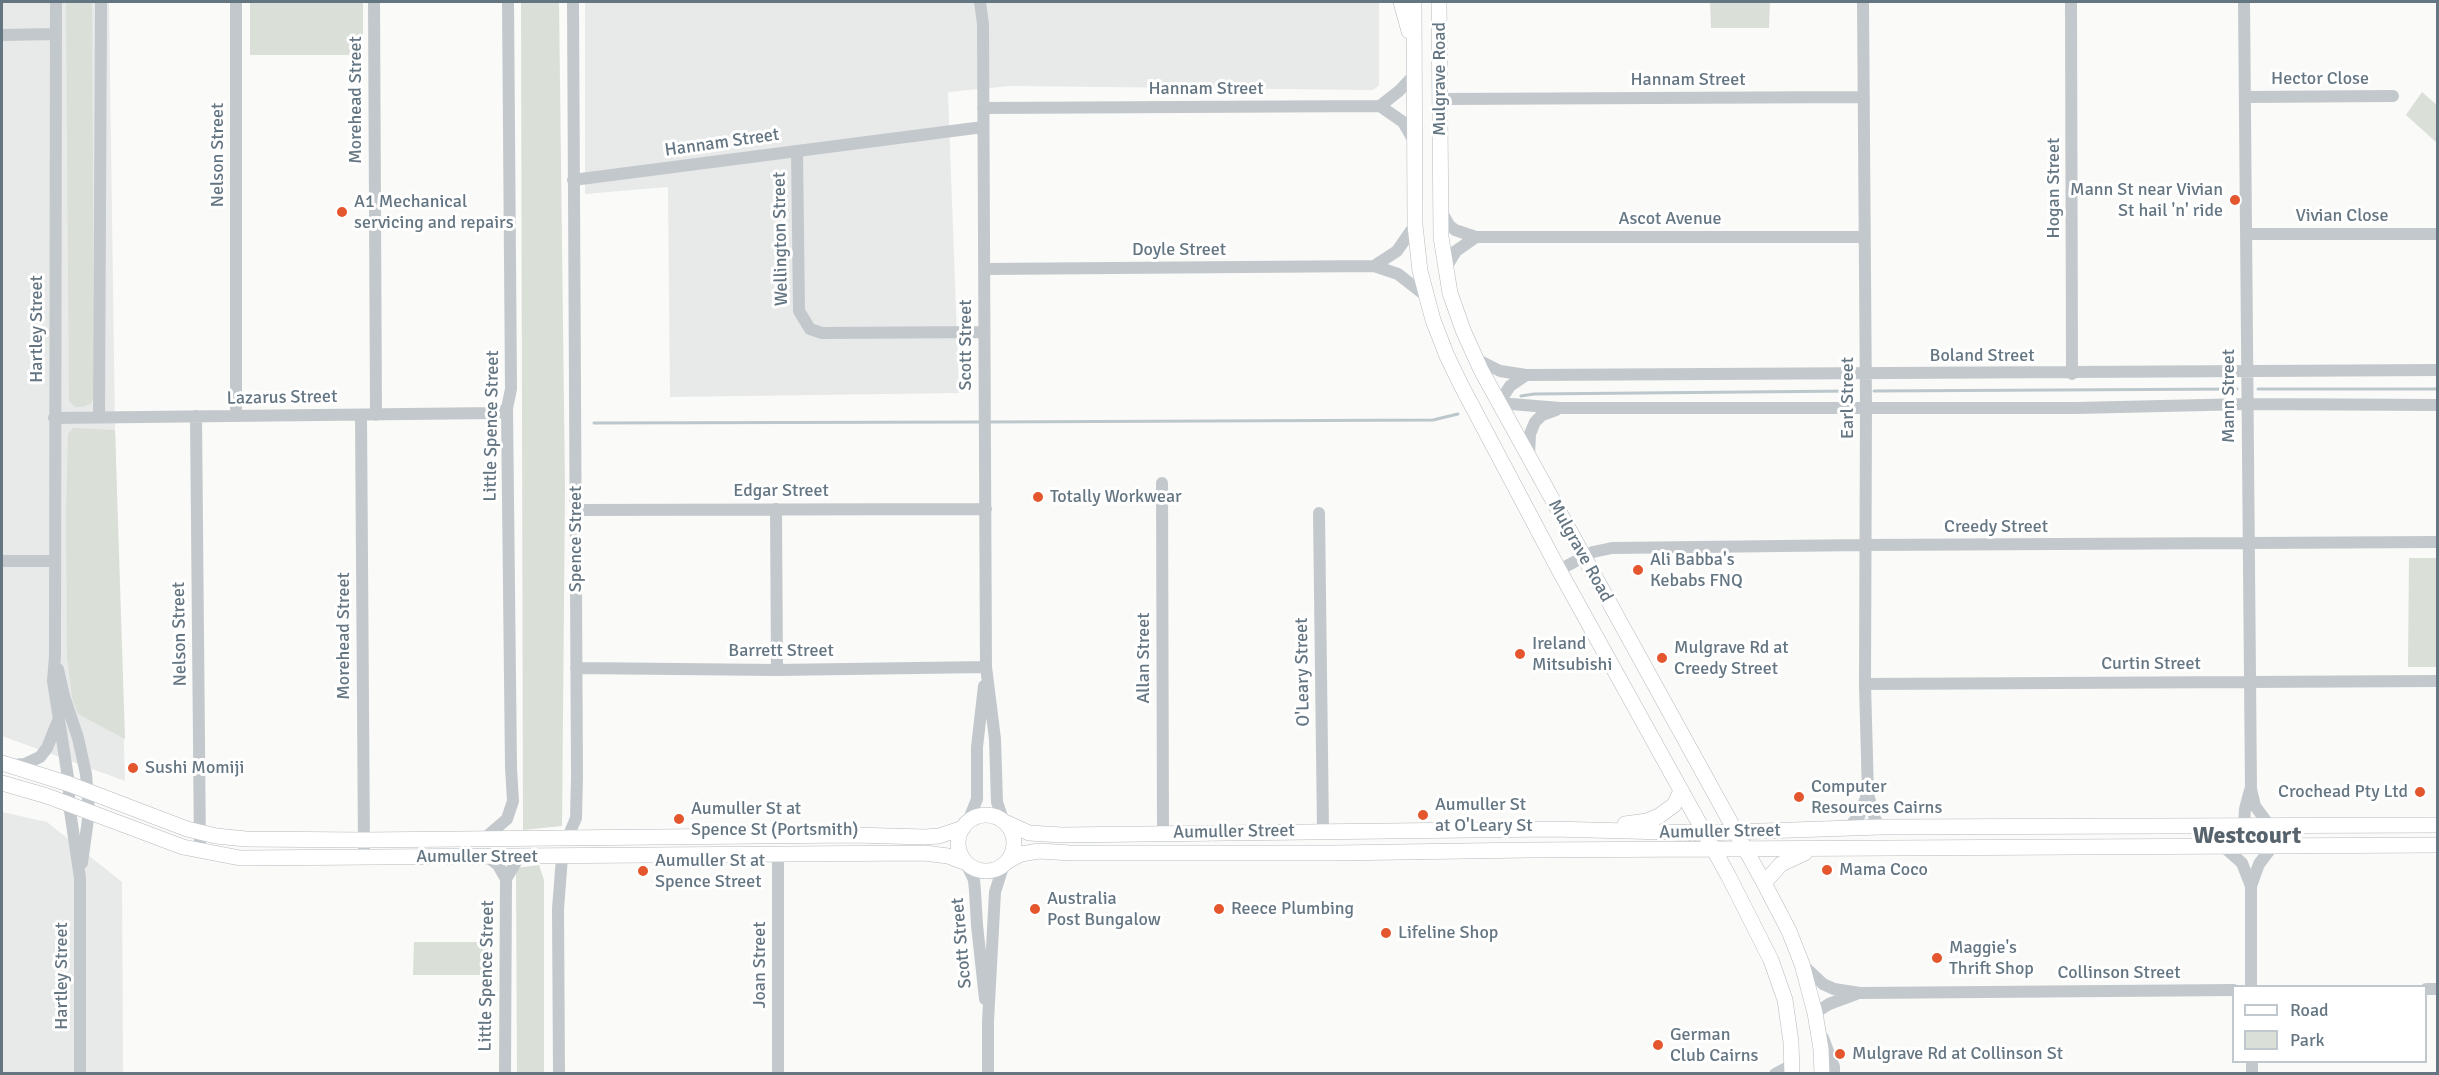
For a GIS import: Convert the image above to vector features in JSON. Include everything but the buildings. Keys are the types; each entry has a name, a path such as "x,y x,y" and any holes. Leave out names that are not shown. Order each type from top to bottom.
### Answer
{"main road":[{"path":"1401,2 1414,52"},
{"name":"Mulgrave Road","path":"1414,2 1417,252 1426,296 1447,356 1559,570 1715,850 1760,937 1779,979 1788,1019 1792,1069"},
{"name":"Mulgrave Road","path":"1439,2 1440,209 1445,269 1456,312 1475,358 1498,403 1764,883 1802,964 1818,1029 1821,1074"},
{"name":"Aumuller Street","path":"5,764 69,784 200,832 246,839 853,835 926,837 950,833 965,825"},
{"name":"Aumuller Street","path":"2,783 69,804 164,841 200,852 240,858 936,854 965,862"},
{"path":"1593,830 1653,819 1674,805 1681,791"},
{"path":"989,815 1004,821 1015,838 1015,847 1006,864 990,872 980,872 965,862 959,853 958,843 965,825 980,816 989,815"},
{"name":"Aumuller Street","path":"1004,821 1022,831 1046,835 1456,830 1737,833 1881,827 2438,825"},
{"path":"2244,825 2248,834 2254,838 2295,839 2321,847"},
{"path":"1935,827 1936,837 1942,842 1981,842 2010,848"},
{"path":"1456,830 1490,837 1521,837 1526,840 1527,850"},
{"name":"Spence Street","path":"562,857 568,837"},
{"path":"701,837 700,844 704,848 740,849 756,856"},
{"name":"Aumuller Street","path":"1006,864 1021,854 1039,851 1230,853 2438,845"},
{"path":"1764,883 1776,868 1788,859 1820,849"}],"street":[{"name":"Hartley Street","path":"56,2 55,656 52,681 69,784 69,804 80,878"},
{"path":"99,417 101,2"},
{"name":"Nelson Street","path":"236,2 236,416"},
{"name":"Morehead Street","path":"374,2 376,415"},
{"name":"Little Spence Street","path":"485,838 507,819 513,803 507,408 511,389 508,2"},
{"name":"Spence Street","path":"568,837 576,812 573,2"},
{"name":"Scott Street","path":"965,825 976,806 977,747 986,667 983,24 980,2"},
{"name":"Scott Street","path":"983,24 988,2"},
{"name":"Earl Street","path":"1863,2 1866,374 1865,684 1868,794 1873,814 1881,827"},
{"name":"Hogan Street","path":"2071,2 2072,374"},
{"name":"Mann Street","path":"2244,2 2247,97 2247,544 2251,789 2255,806 2269,825"},
{"path":"2,35 56,34"},
{"path":"1415,74 1380,106 1403,122 1415,142"},
{"name":"Hector Close","path":"2247,97 2393,96"},
{"name":"Hannam Street","path":"1440,99 1864,97"},
{"name":"Hannam Street","path":"983,108 1380,106"},
{"name":"Hannam Street","path":"573,180 983,127"},
{"name":"Wellington Street","path":"797,151 799,311 810,329 822,333 984,332"},
{"name":"Ascot Avenue","path":"1440,209 1449,225 1455,230 1476,237 1864,237"},
{"path":"1374,266 1397,251 1415,225"},
{"name":"Vivian Close","path":"2247,234 2438,234"},
{"path":"1445,269 1456,251 1476,237"},
{"name":"Doyle Street","path":"984,269 1374,266 1398,274 1426,296"},
{"name":"Boland Street","path":"1475,358 1500,371 1526,375 2072,374 2438,370"},
{"path":"1498,403 1512,384 1526,375"},
{"path":"1498,403 1560,408 2438,405"},
{"name":"Lazarus Street","path":"54,418 497,413 507,408"},
{"path":"1528,458 1530,434 1535,422 1542,415 1560,408"},
{"name":"Morehead Street","path":"361,415 364,857"},
{"name":"Nelson Street","path":"196,417 200,852"},
{"name":"Allan Street","path":"1162,483 1163,833"},
{"path":"776,509 777,670"},
{"name":"Edgar Street","path":"576,510 986,509"},
{"name":"O'Leary Street","path":"1319,513 1323,831"},
{"name":"Creedy Street","path":"1559,570 1593,552 1612,548 2438,543"},
{"path":"2,561 55,561"},
{"name":"Hartley Street","path":"55,656 63,696 78,738 88,792 89,812 80,878 80,1074"},
{"name":"Scott Street","path":"986,667 995,740 997,802 1004,821"},
{"name":"Barrett Street","path":"576,668 777,670 986,667"},
{"name":"Curtin Street","path":"1865,684 2438,681"},
{"path":"5,764 24,764 40,757 53,736 58,720"},
{"name":"Mann Street","path":"2244,825 2245,809 2251,789"},
{"name":"Earl Street","path":"1848,828 1859,816 1868,794"},
{"path":"2224,847 2242,863 2251,886"},
{"path":"2251,985 2251,886 2259,864 2272,847"},
{"name":"Joan Street","path":"778,856 778,1074"},
{"name":"Little Spence Street","path":"488,857 498,865 507,879"},
{"name":"Little Spence Street","path":"505,1074 507,879 519,857"},
{"name":"Spence Street","path":"559,1074 558,909 562,857"},
{"name":"Scott Street","path":"965,862 974,880 980,959 988,1020"},
{"name":"Scott Street","path":"988,1074 988,1020 996,890 1006,864"},
{"path":"1802,964 1823,984 1834,989 1860,993"},
{"name":"Collinson Street","path":"1860,993 2232,990"},
{"path":"1815,1013 1829,1004 1860,993"},
{"path":"1818,1029 1831,1056 1834,1074"},
{"path":"1774,1074 1792,1069"}],"shaded area":[{"path":"2,2 109,2 115,430 125,781 2,736"},
{"path":"585,2 1379,2 1379,85 1373,90 1011,86 948,92 959,393 670,397 668,187 585,194"},
{"path":"2,812 47,822 122,882 123,1073 2,1073"}],"green space":[{"path":"66,2 92,2 94,397 90,404 83,407 75,407 69,401"},
{"path":"250,2 363,2 363,55 250,55"},
{"path":"521,2 559,2 565,488 562,826 523,830"},
{"path":"1710,2 1770,2 1769,28 1711,28"},
{"path":"2422,92 2437,105 2437,143 2406,115"},
{"path":"73,428 115,430 125,739 78,714 72,698 67,656 66,515 68,434"},
{"path":"2409,558 2437,558 2437,667 2408,667"},
{"path":"539,865 544,880 544,1073 517,1073 516,868"},
{"path":"414,942 493,942 493,975 413,975"}],"waterway":[{"path":"1874,391 2237,389"},
{"path":"2258,389 2438,389"},
{"path":"1521,396 1534,394 1851,391"},
{"path":"987,422 1433,420 1458,414"},
{"path":"594,423 980,422"}],"place":[{"name":"Mann St near Vivian St hail 'n' ride","path":"2235,200"},
{"name":"A1 Mechanical servicing and repairs","path":"342,212"},
{"name":"Totally Workwear","path":"1038,497"},
{"name":"Ali Babba's Kebabs FNQ","path":"1638,570"},
{"name":"Ireland Mitsubishi","path":"1520,654"},
{"name":"Mulgrave Rd at Creedy Street","path":"1662,658"},
{"name":"Sushi Momiji","path":"133,768"},
{"name":"Crochead Pty Ltd","path":"2420,792"},
{"name":"Computer Resources Cairns","path":"1799,797"},
{"name":"Aumuller St at O'Leary St","path":"1423,815"},
{"name":"Aumuller St at Spence St (Portsmith)","path":"679,819"},
{"name":"Mama Coco","path":"1827,870"},
{"name":"Aumuller St at Spence Street","path":"643,871"},
{"name":"Australia Post Bungalow","path":"1035,909"},
{"name":"Reece Plumbing","path":"1219,909"},
{"name":"Lifeline Shop","path":"1386,933"},
{"name":"Maggie's Thrift Shop","path":"1937,958"},
{"name":"German Club Cairns","path":"1658,1045"},
{"name":"Mulgrave Rd at Collinson St","path":"1840,1054"}],"district":[{"name":"Westcourt","path":"2247,837"}]}
